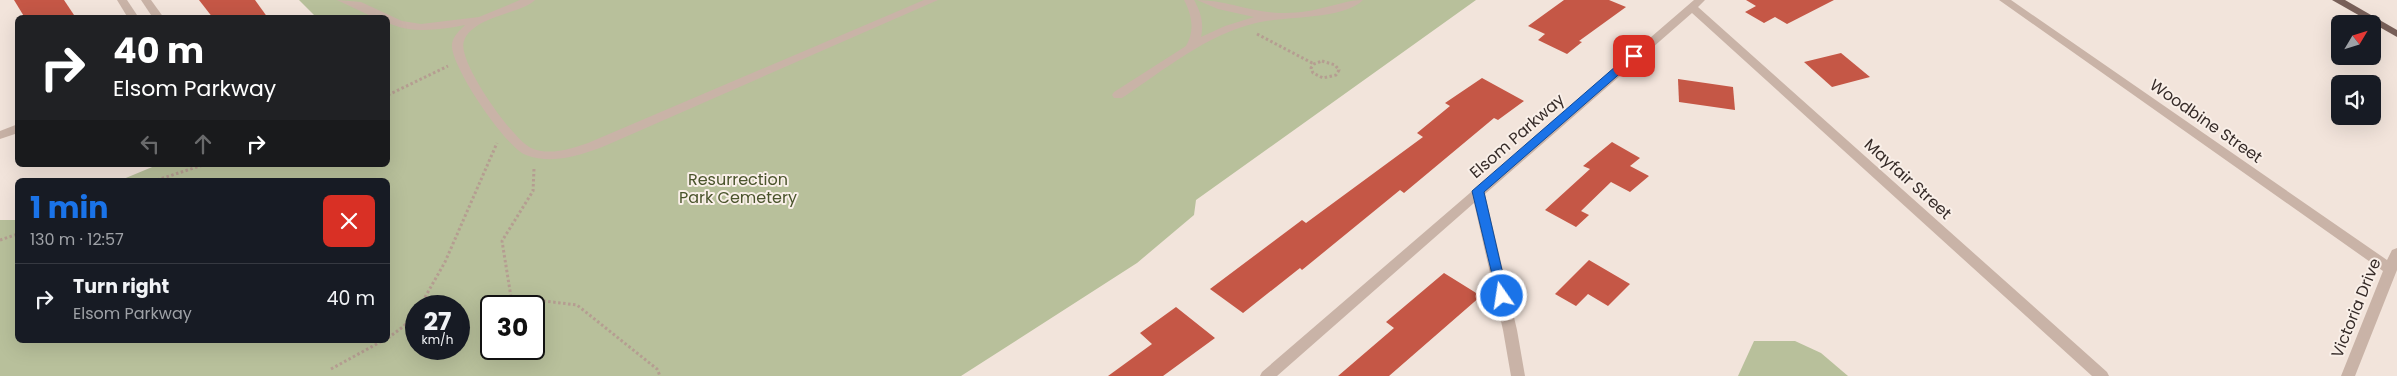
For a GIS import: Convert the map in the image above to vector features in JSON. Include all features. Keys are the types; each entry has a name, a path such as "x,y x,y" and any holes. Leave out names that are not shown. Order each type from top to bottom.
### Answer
{"main road":[{"path":"2337,0 2397,34"}],"street":[{"path":"122,0 132,15"},
{"path":"146,0 157,15"},
{"path":"342,0 357,4 378,15"},
{"path":"390,21 408,26 432,27 481,19 530,0"},
{"path":"481,19 464,33 457,44 459,60 504,129 520,147 535,154 554,155 593,146 933,0"},
{"path":"1187,50 1197,36 1194,9 1189,0"},
{"path":"1202,0 1250,15 1271,16 1300,16 1344,6 1358,0"},
{"name":"Woodbine Street","path":"2004,0 2390,269"},
{"name":"Elsom Parkway","path":"1267,376 1696,3"},
{"name":"Mayfair Street","path":"1696,3 2102,376"},
{"path":"1118,95 1212,34 1239,24 1271,16"},
{"path":"0,134 15,129"},
{"path":"1478,191 1510,330 1518,376"},
{"name":"Victoria Drive","path":"2348,376 2397,253"}],"path":[{"path":"1239,24 1314,64 1322,61 1332,63 1338,67 1338,73 1332,77 1319,77 1312,71 1314,64"},
{"path":"390,94 459,60"},
{"path":"426,295 445,262 504,129"},
{"path":"535,154 533,191 502,240 511,297 577,305 658,369 660,376"},
{"path":"164,178 197,167"},
{"path":"0,240 15,235"},
{"path":"390,336 405,325"},
{"path":"332,369 379,343"}],"green space":[{"name":"Resurrection Park Cemetery","path":"299,0 1476,0 1196,200 1194,215 1137,263 961,376 0,376 0,220 15,220 15,343 390,343 390,178 126,178 152,167 390,167 390,15 314,15"},
{"path":"1754,341 1795,341 1821,353 1848,376 1738,376"}],"building":[{"path":"14,0 64,0 74,15 23,15"},
{"path":"199,0 255,0 266,15 211,15"},
{"path":"1564,0 1609,0 1626,7 1579,41 1582,42 1567,54 1538,40 1545,34 1528,26"},
{"path":"1746,0 1834,0 1787,24 1775,17 1764,23 1745,12 1756,6"},
{"path":"1841,53 1870,77 1832,87 1804,62"},
{"path":"1482,78 1524,101 1498,120 1494,118 1404,193 1400,190 1302,270 1300,268 1243,313 1210,289 1302,220 1306,223 1423,137 1417,133 1450,106 1445,103"},
{"path":"1678,79 1733,87 1735,110 1679,102"},
{"path":"1612,142 1640,158 1630,166 1649,176 1630,192 1611,182 1581,211 1589,215 1576,227 1545,210 1590,169 1583,166"},
{"path":"1589,260 1630,284 1608,306 1588,294 1576,306 1555,294"},
{"path":"1444,273 1481,296 1389,376 1338,376 1394,328 1386,322"},
{"path":"1176,307 1215,338 1163,376 1108,376 1152,344 1140,333"}],"route":[{"path":"1502,296 1478,191 1634,56"}]}
